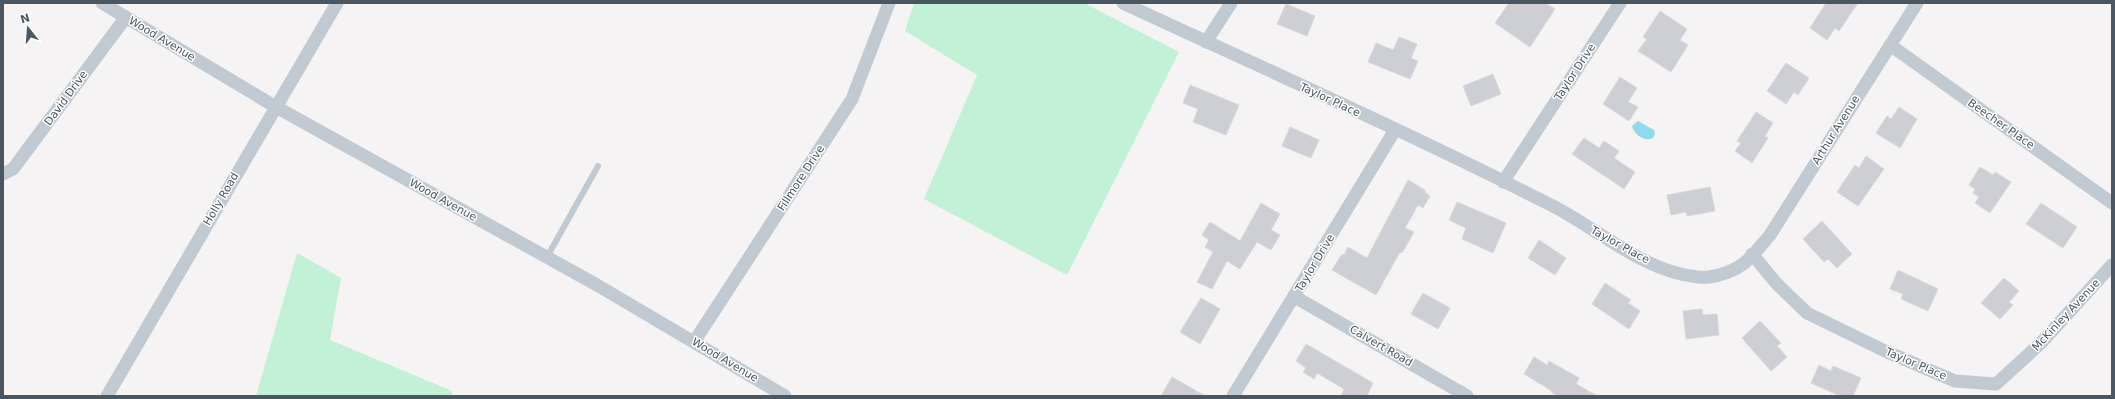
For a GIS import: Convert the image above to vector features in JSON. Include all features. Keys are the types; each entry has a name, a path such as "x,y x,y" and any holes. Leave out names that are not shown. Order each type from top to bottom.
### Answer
{"street":[{"name":"Wood Avenue","path":"102,3 276,107 547,257 785,396"},
{"name":"Holly Road","path":"106,396 337,3"},
{"name":"Fillmore Drive","path":"694,342 852,99 889,3"},
{"name":"Taylor Place","path":"1123,3 1551,204 1640,258 1672,271 1698,277 1711,276 1744,264 1752,254 1777,284 1807,313 1885,351 1955,381 1996,384 2018,364"},
{"path":"1206,42 1231,3"},
{"name":"Taylor Drive","path":"1503,182 1620,3"},
{"name":"Arthur Avenue","path":"1752,254 1770,235 1917,3"},
{"name":"David Drive","path":"3,174 14,169 126,17"},
{"name":"Beecher Place","path":"1890,45 2112,203"},
{"name":"Taylor Drive","path":"1233,396 1295,297 1395,130"},
{"name":"McKinley Avenue","path":"2018,364 2041,343 2112,265"},
{"name":"Calvert Road","path":"1295,297 1466,396"}],"lane":[{"path":"547,257 598,166"}],"green space":[{"path":"914,3 1084,3 1179,52 1067,275 924,199 977,75 905,31"},
{"path":"297,253 341,278 330,340 452,391 452,396 256,396"}],"water":[{"path":"1638,121 1654,130 1655,134 1653,138 1647,139 1637,135 1632,126"}],"building":[{"path":"1509,3 1545,3 1555,9 1530,47 1495,23"},
{"path":"1826,3 1858,3 1839,31 1835,28 1827,40 1810,28"},
{"path":"1286,4 1315,16 1307,36 1277,24"},
{"path":"1660,11 1687,29 1680,40 1688,45 1671,72 1638,51 1647,39 1643,37"},
{"path":"1399,37 1417,44 1411,58 1418,61 1410,79 1368,62 1376,43 1393,50"},
{"path":"1786,63 1809,78 1798,95 1794,92 1786,104 1767,91"},
{"path":"1493,74 1501,94 1471,106 1463,86"},
{"path":"1620,77 1637,88 1628,102 1638,107 1629,121 1603,104"},
{"path":"1190,85 1239,105 1226,135 1193,122 1198,109 1183,103"},
{"path":"1899,107 1917,119 1900,148 1876,133 1887,116 1891,119"},
{"path":"1756,112 1773,123 1765,136 1768,138 1752,163 1735,151 1741,143 1737,141"},
{"path":"1290,127 1319,140 1311,158 1282,146"},
{"path":"1584,138 1599,148 1604,141 1619,151 1614,158 1635,172 1624,189 1572,154"},
{"path":"1866,156 1884,169 1858,206 1837,192 1855,165 1859,168"},
{"path":"1980,167 1993,175 1995,172 2011,182 1990,213 1975,203 1979,197 1973,193 1975,189 1969,185"},
{"path":"1408,180 1425,190 1425,192 1430,196 1423,208 1418,205 1405,228 1414,232 1402,253 1400,252 1376,295 1332,270 1342,254 1344,255 1348,247 1367,258"},
{"path":"1710,187 1715,211 1687,216 1686,212 1671,215 1667,195"},
{"path":"1457,202 1506,223 1493,253 1462,239 1466,228 1449,220"},
{"path":"1261,203 1280,214 1271,230 1280,235 1271,250 1257,242 1240,269 1227,261 1212,289 1197,282 1213,252 1205,247 1209,240 1202,235 1210,222 1240,241"},
{"path":"2041,203 2077,227 2063,248 2026,224"},
{"path":"1822,221 1852,254 1837,268 1828,259 1824,262 1803,239"},
{"path":"1539,240 1566,258 1555,275 1528,258"},
{"path":"1898,270 1938,289 1928,311 1901,299 1903,294 1890,289"},
{"path":"2004,278 2019,291 2009,302 2013,305 2000,319 1981,303"},
{"path":"1605,283 1631,300 1628,303 1640,311 1629,329 1592,304"},
{"path":"1423,293 1450,308 1438,329 1411,314"},
{"path":"1201,298 1220,309 1200,344 1180,332"},
{"path":"1702,309 1703,315 1717,314 1719,335 1686,339 1683,311"},
{"path":"1760,321 1781,343 1777,346 1787,357 1771,371 1742,338"},
{"path":"1306,344 1373,383 1367,396 1341,396 1344,389 1317,373 1314,379 1303,372 1306,368 1296,361"},
{"path":"1534,357 1547,365 1549,361 1579,378 1576,384 1597,396 1558,396 1551,392 1552,391 1524,374"},
{"path":"1819,365 1831,371 1833,366 1861,378 1853,396 1840,396 1811,383"},
{"path":"1172,377 1205,396 1161,396"}]}
